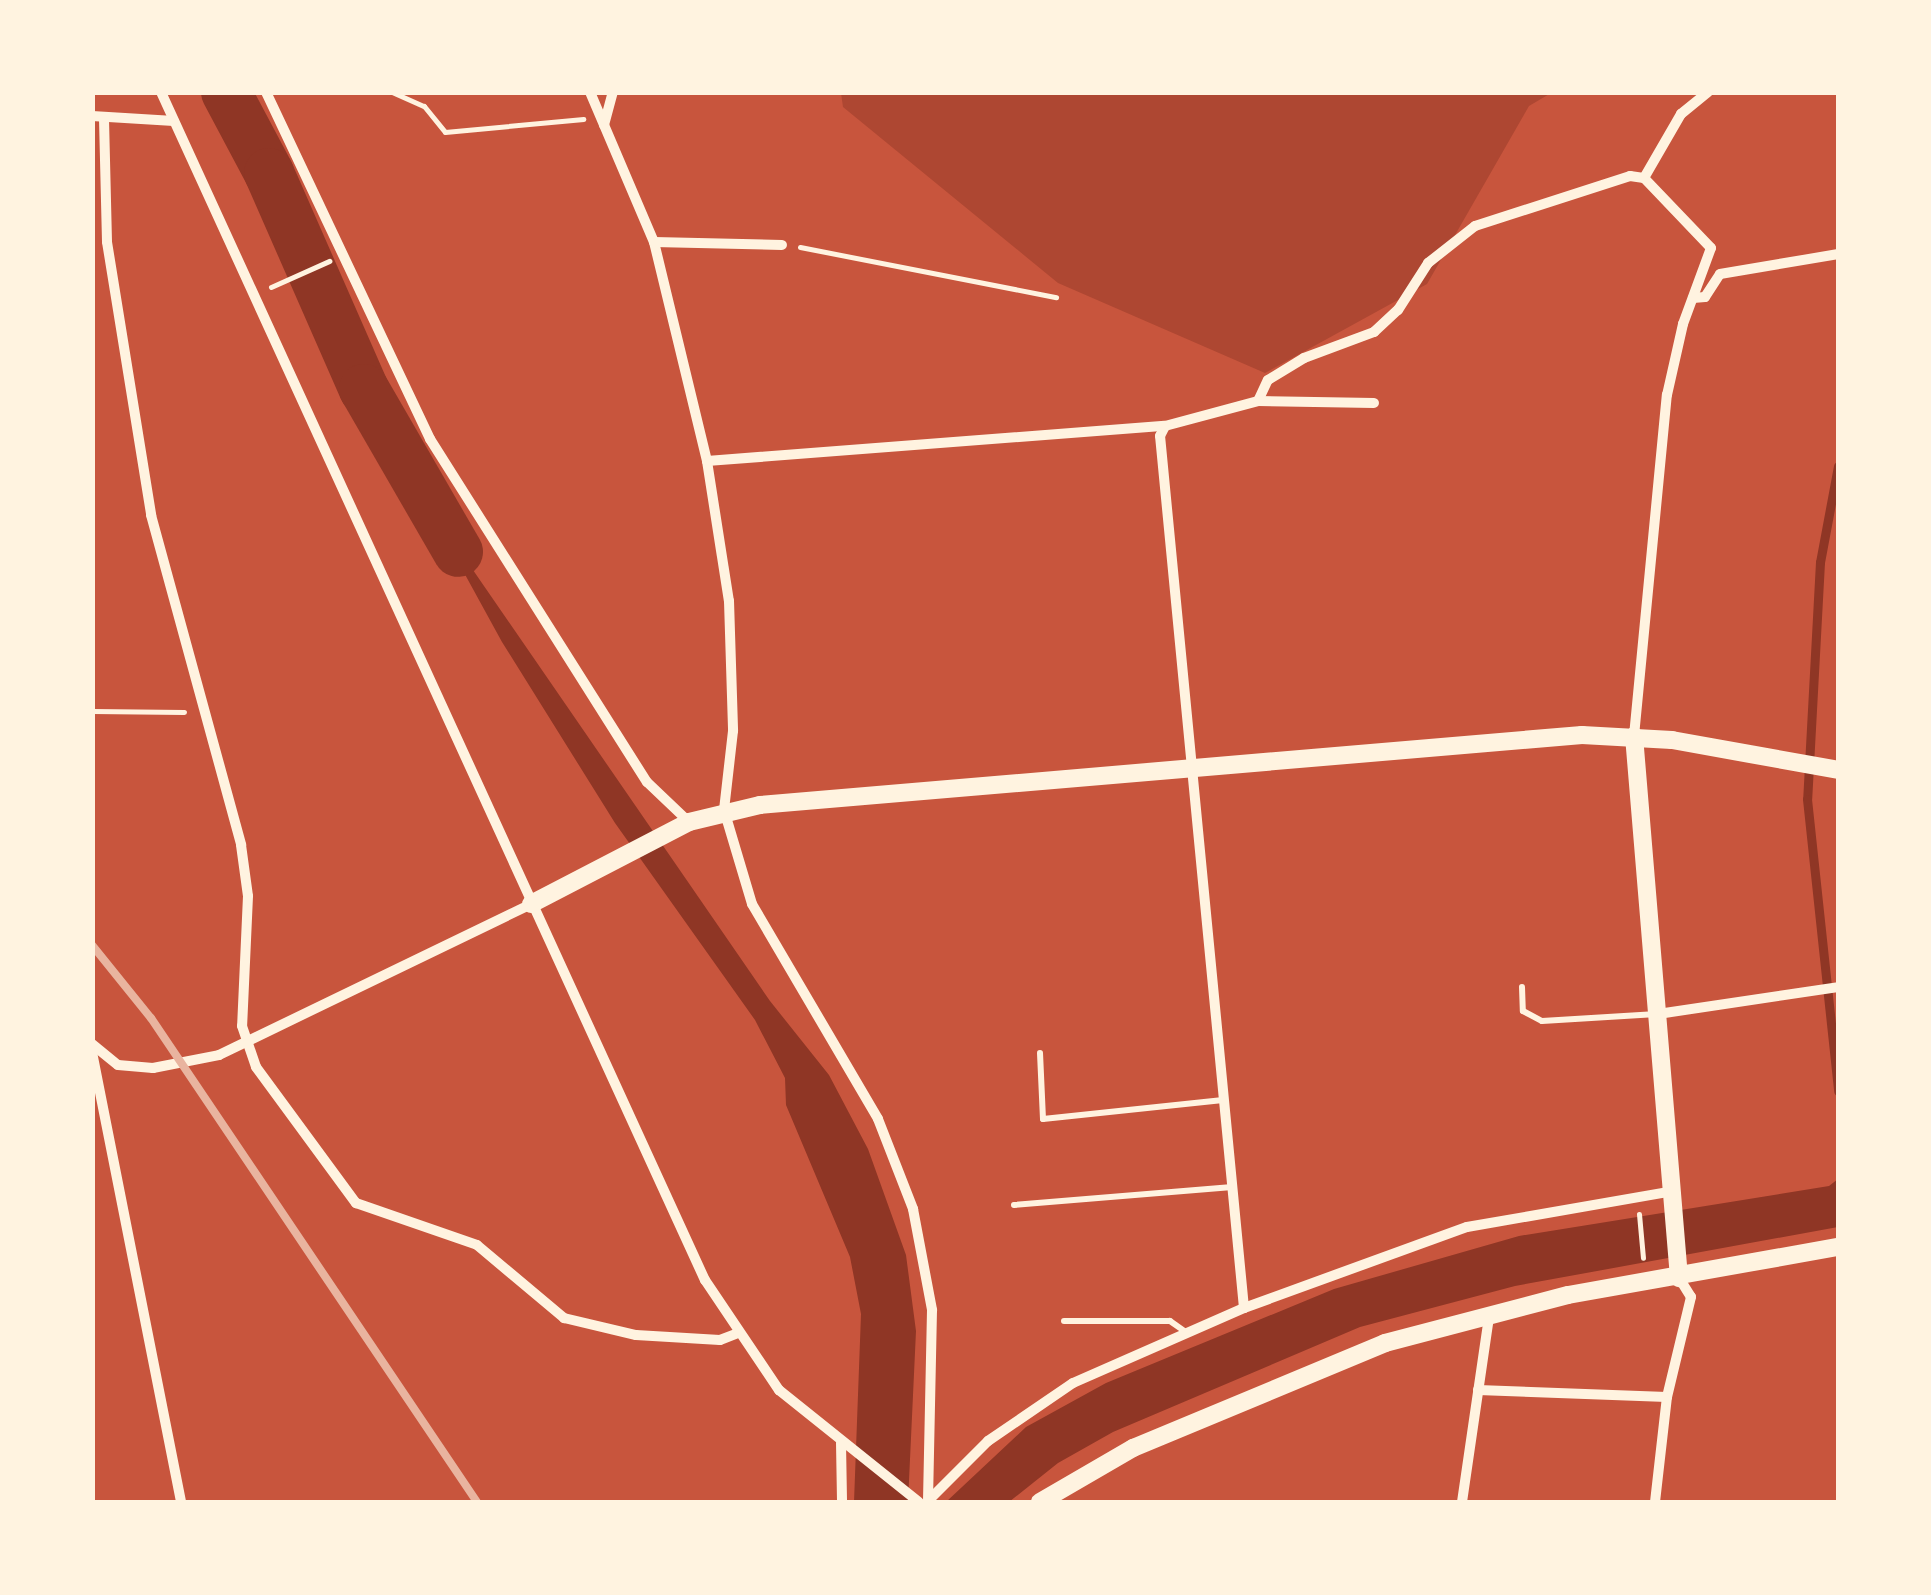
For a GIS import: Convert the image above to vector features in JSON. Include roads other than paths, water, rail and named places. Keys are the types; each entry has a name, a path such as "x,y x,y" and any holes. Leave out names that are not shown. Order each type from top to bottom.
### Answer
{"street":[{"path":"161,92 531,904 736,1334 779,1390 844,1445 924,1502"},
{"path":"266,92 430,438 647,782 684,825"},
{"path":"590,92 654,242 707,461 730,619 734,731 724,810 752,904 878,1119 913,1209 932,1310 924,1502"},
{"path":"602,122 613,92"},
{"path":"1644,178 1681,114 1708,92"},
{"path":"174,122 98,118 104,214 150,515 204,710 225,768 248,896 245,1046 330,1176 356,1203 477,1245 564,1318 636,1336 720,1340 736,1334"},
{"path":"1644,178 1711,248 1693,298 1667,396 1634,736 1679,1278 1691,1297 1667,1397 1655,1502"},
{"path":"1258,401 1268,380 1304,358 1374,332 1398,310 1428,263 1475,226 1615,180 1644,178"},
{"path":"654,242 782,245"},
{"path":"1693,298 1705,297 1720,274 1838,254"},
{"path":"707,461 1165,426 1258,401 1374,403"},
{"path":"1165,426 1163,473 1189,766 1244,1308"},
{"path":"92,1044 118,1065 153,1068 245,1046 684,825 724,810 1189,766 1634,736 1838,770"},
{"path":"1658,1014 1838,987"},
{"path":"92,1052 181,1502"},
{"path":"924,1502 988,1441 1073,1383 1244,1308 1467,1227 1673,1190"},
{"path":"1040,1502 1134,1448 1279,1384 1386,1343 1488,1316 1838,1248"},
{"path":"1462,1502 1488,1316"},
{"path":"1478,1390 1667,1397"},
{"path":"842,1502 844,1445"}],"lane":[{"path":"1522,987 1524,1011 1542,1020 1658,1014"},
{"path":"1040,1053 1043,1118 1223,1100"},
{"path":"1014,1205 1232,1187"},
{"path":"1064,1321 1170,1321 1187,1333"}],"waterway":[{"path":"226,92 269,173 364,389 458,552"},
{"path":"1838,466 1820,562 1807,799 1838,1091"}],"railway":[{"path":"92,945 151,1018 477,1502"}]}
